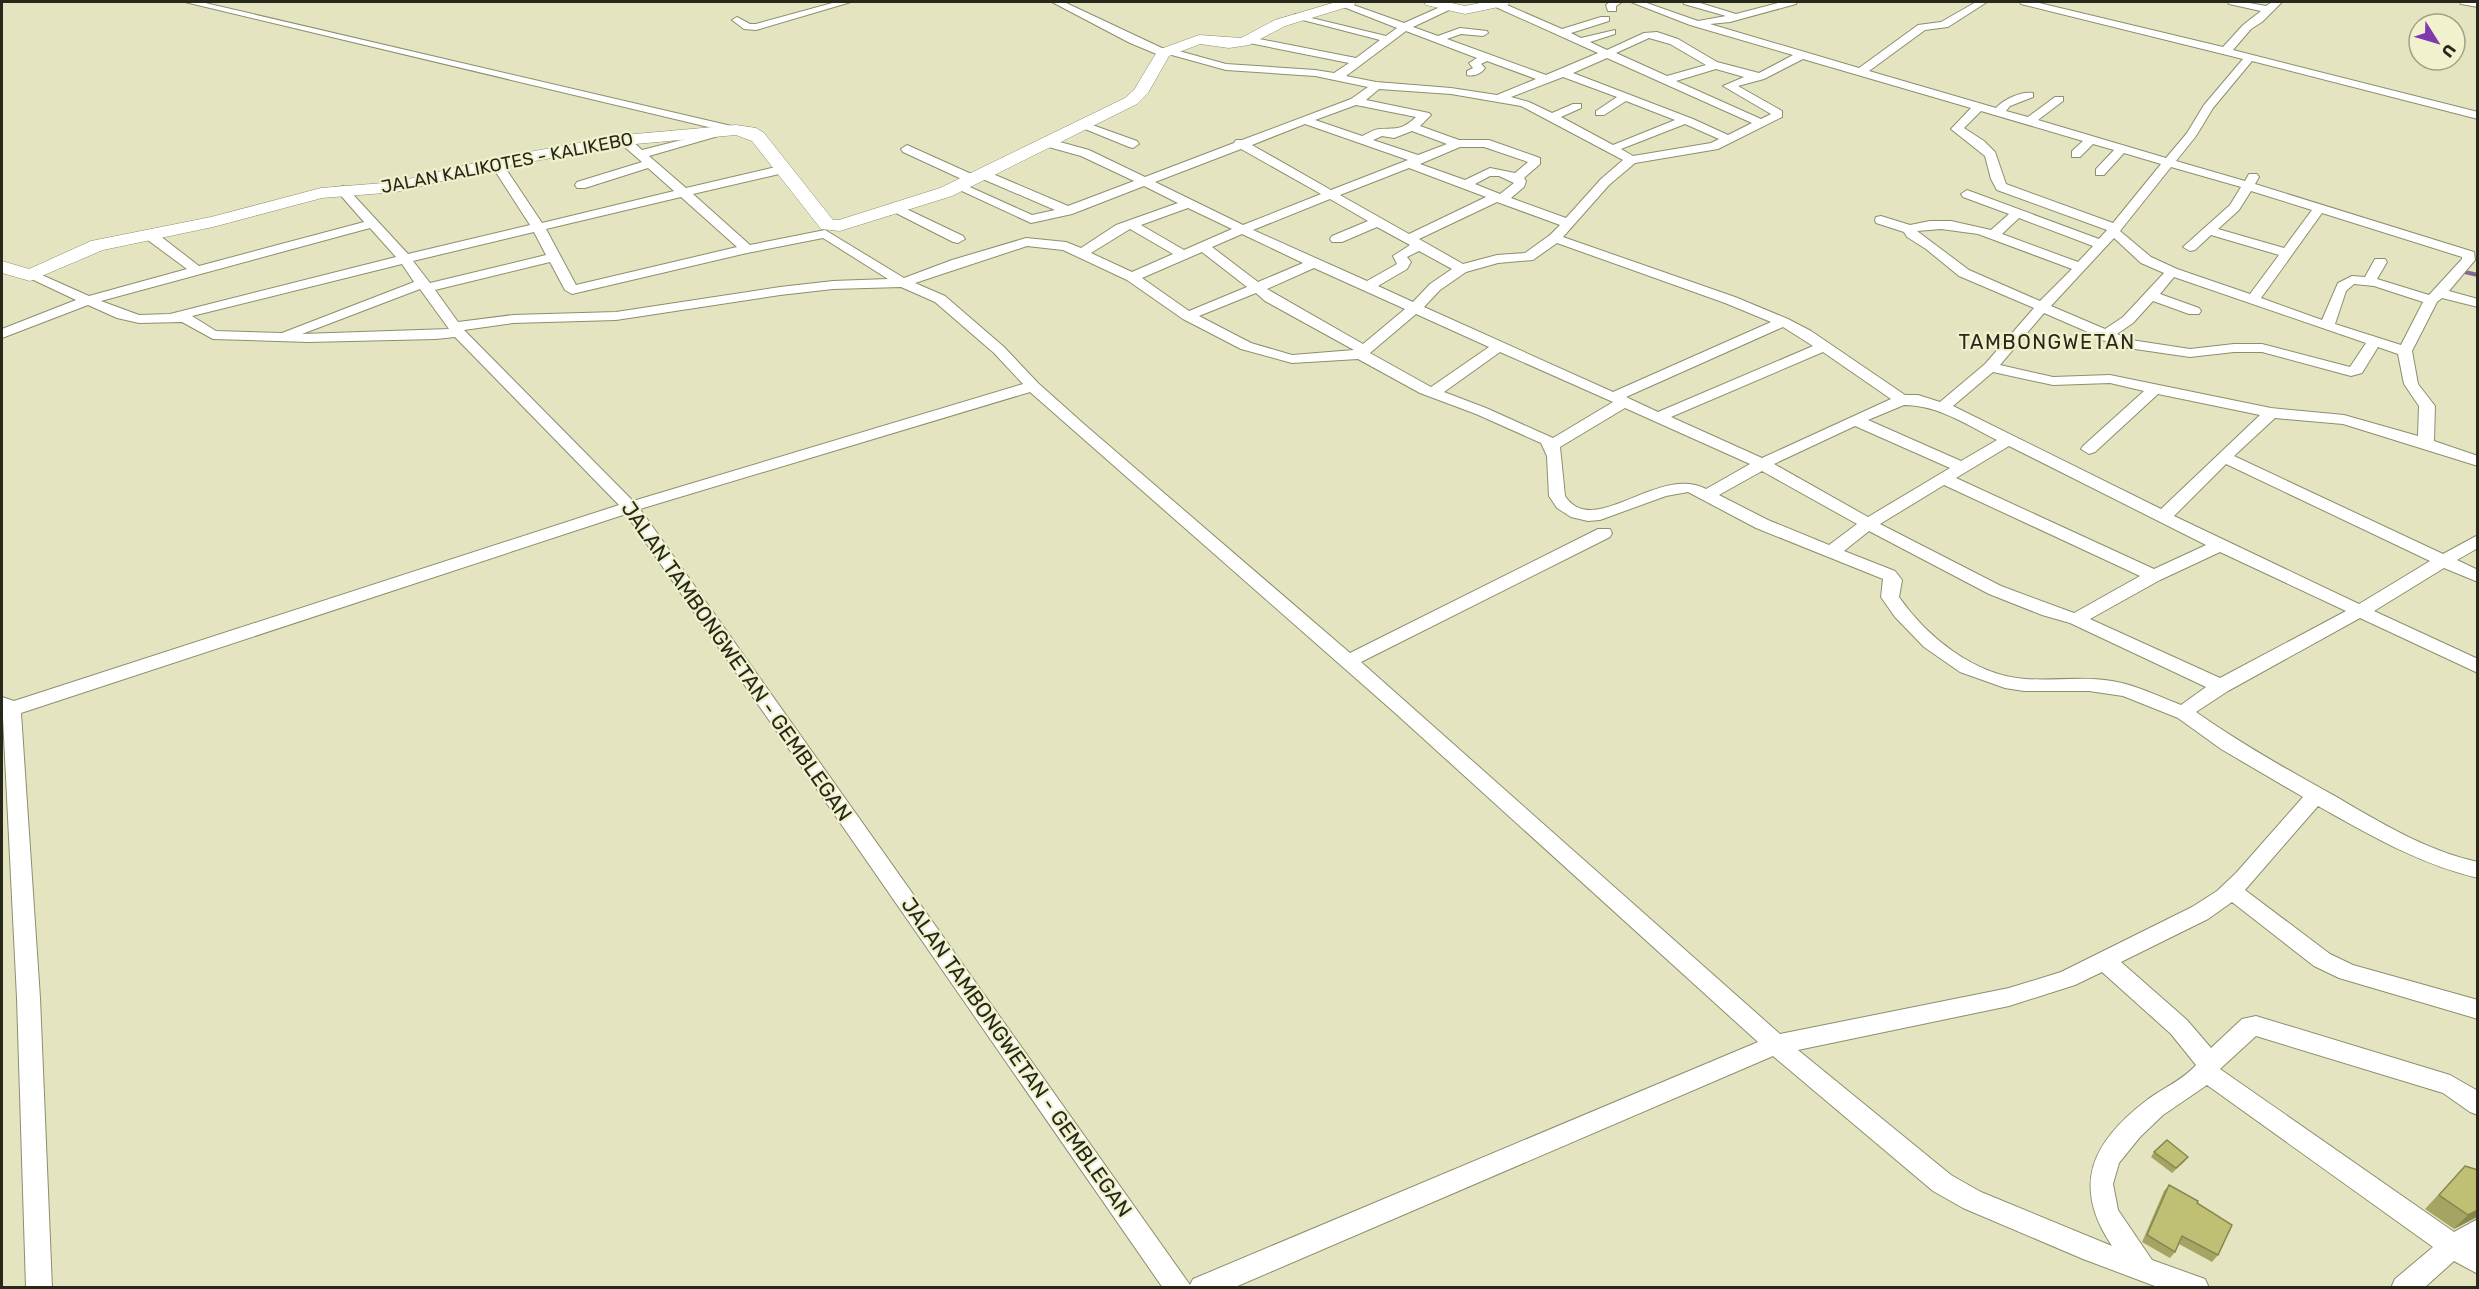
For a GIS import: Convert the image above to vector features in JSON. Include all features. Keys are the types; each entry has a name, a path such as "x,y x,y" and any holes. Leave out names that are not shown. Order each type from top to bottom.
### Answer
{"street":[{"path":"190,2 733,130"},
{"path":"751,16 736,21 750,28 756,27 846,2"},
{"path":"1056,2 1127,38 1166,52 1226,67 1338,76 1376,85 1432,89 1525,104 1591,136 1631,160"},
{"path":"1431,2 1465,10 1498,2 1761,123"},
{"path":"1636,2 1694,23 2168,162 2252,180 2319,209 2434,237 2469,256 2436,297 2405,351 2411,384 2427,406 2426,443"},
{"path":"1688,2 1737,17"},
{"path":"1694,23 1737,17 1792,2"},
{"path":"1860,72 1922,27 1944,25 1982,2"},
{"path":"2025,2 2478,116"},
{"path":"2233,2 2273,6"},
{"path":"2465,2 2478,4"},
{"path":"1249,40 1273,26 1345,3 1436,40 1546,79"},
{"path":"2226,51 2247,27 2273,6"},
{"path":"1338,76 1405,27 1448,7"},
{"path":"1299,16 1387,39"},
{"path":"1562,33 1605,19"},
{"path":"1523,26 1537,21"},
{"path":"1436,40 1460,31 1483,33"},
{"path":"1581,41 1611,32"},
{"path":"1499,98 1563,73 1636,38 1653,34 1718,65 1756,76 1764,77 1802,55"},
{"path":"572,290 840,226 971,180 1137,97 1166,52 1199,39 1229,43 1249,40 1357,61"},
{"path":"1471,73 1480,68 1474,63 1485,57"},
{"path":"1943,407 1990,367 2113,230 2192,134 2208,107 2250,57"},
{"path":"1666,81 1718,65"},
{"path":"1563,73 1728,139"},
{"path":"2,267 30,275 132,318 189,319 213,335 308,338 436,335 513,319 591,318 833,285 903,283 1026,242 1053,244 1082,253 1132,277 1188,316 1246,346 1278,357 1292,359 1362,352 1413,309 1435,287 1461,269 1497,259 1528,257 1555,238 1605,182 1631,160 1698,150 1776,117 1778,113 1729,86 1756,76"},
{"path":"907,149 971,180 1031,219 1068,211 1355,100 1376,85"},
{"path":"1999,112 2006,104 2029,95"},
{"path":"1600,113 1624,97"},
{"path":"2030,121 2059,99"},
{"path":"1355,100 1425,115 1412,127 1397,134 1378,132 1364,140"},
{"path":"1550,118 1577,106"},
{"path":"1979,106 1957,129 1985,148 1991,156 1995,176 2001,187 2113,230 2146,260 2172,273 2405,351"},
{"path":"1303,120 1364,140 1466,185 1567,223"},
{"path":"1612,149 1684,120"},
{"path":"1084,124 1133,144"},
{"path":"1412,127 1458,144"},
{"path":"641,154 733,130"},
{"name":"JALAN KALIKOTES - KALIKEBO","path":"30,275 98,245 150,236 342,189 396,187 496,163 624,140 733,130 755,134 784,169 826,229"},
{"path":"2076,154 2092,139"},
{"path":"624,140 747,249"},
{"path":"1132,277 1241,230 1458,144 1480,142 1536,161 1516,178"},
{"path":"1049,143 1085,153 1191,203 1241,230 1762,464 1949,569 2029,603 2076,619 2221,686"},
{"path":"1240,143 1461,269"},
{"path":"2100,172 2122,148"},
{"path":"496,163 538,227 572,290 591,318"},
{"path":"581,184 651,164"},
{"path":"169,318 784,169"},
{"path":"1367,287 1402,266 1404,262 1400,256 1414,242 1498,197 1520,184 1520,181 1499,171 1489,170 1466,185"},
{"path":"971,180 1068,211"},
{"path":"2190,247 2235,207 2252,180"},
{"name":"JALAN TAMBONGWETAN - GEMBLEGAN","path":"342,189 405,259 457,329 630,507 1177,1285"},
{"path":"1967,194 2100,244"},
{"path":"1082,253 1130,224 1191,203"},
{"path":"896,208 958,238"},
{"path":"2252,301 2319,209"},
{"path":"1993,235 2016,214"},
{"path":"1881,220 1909,229 1932,223 1960,225 2080,267"},
{"path":"1337,240 1377,222"},
{"path":"2,334 88,300 374,224"},
{"path":"1130,224 1184,255"},
{"path":"826,229 903,283 940,299 999,350 1033,386 1348,661 1875,1130 1942,1183 1972,1200 2092,1251 2196,1287"},
{"path":"1909,229 1912,234 1935,249 1964,273 2104,336 2128,344 2174,352 2262,348 2347,372 2357,370 2374,342"},
{"path":"2209,230 2288,254"},
{"path":"150,236 196,270"},
{"path":"1555,238 1730,300 1783,322 1902,400"},
{"path":"1204,247 1279,303 1362,352 1404,380 1546,440 1553,446 1555,452 1555,490 1562,505 1580,515 1591,517 1604,514 1678,487 1691,487 1762,524 1889,575 1893,580 1890,597 1898,607 1936,646 1972,671 1996,681 2025,685 2070,684 2113,687 2185,713 2228,744 2419,853 2476,862"},
{"path":"283,336 426,285 554,257"},
{"path":"2369,281 2380,262"},
{"path":"1188,316 1313,263"},
{"path":"2104,336 2128,320 2172,273"},
{"path":"2327,326 2344,283 2355,280 2369,281 2436,297 2478,303"},
{"path":"2151,295 2194,311"},
{"path":"1553,446 1619,399 1783,322"},
{"path":"1432,393 1498,347"},
{"path":"1659,417 1822,347"},
{"path":"1990,367 2053,381 2104,379 2271,413 2344,420 2426,443 2478,461"},
{"path":"39,1287 34,1108 4,707 630,507 1033,386"},
{"path":"2089,449 2155,388"},
{"path":"1707,495 1762,464 1855,420 1902,400 1918,400 1943,407 2220,545 2478,668"},
{"path":"2163,517 2271,413"},
{"path":"1855,420 1961,467"},
{"path":"1831,552 1868,525 2007,440"},
{"path":"2224,457 2478,577"},
{"path":"1943,478 2154,576"},
{"path":"1348,661 1604,533"},
{"path":"2185,713 2194,702 2221,686 2360,611 2478,540"},
{"path":"2076,619 2154,576 2220,545"},
{"path":"1203,1287 1772,1039 2009,997 2067,980 2200,914 2231,890 2310,792"},
{"path":"2231,890 2322,960 2347,972 2478,1010"},
{"path":"2106,961 2206,1057 2207,1068 2478,1263"},
{"path":"2142,1267 2118,1233 2102,1199 2107,1164 2132,1126 2207,1068 2250,1026 2450,1085 2478,1105"},
{"path":"2404,1287 2454,1246 2478,1231"}],"building":[{"path":"2167,1140 2188,1157 2176,1168 2154,1152"},
{"path":"2465,1166 2478,1170 2478,1210 2468,1215 2439,1195"},
{"path":"2169,1185 2198,1201 2197,1203 2232,1225 2218,1255 2182,1236 2175,1252 2147,1235"}],"waterway":[{"path":"2460,271 2478,275"}],"district":[{"name":"TAMBONGWETAN","path":"2047,342"}]}
